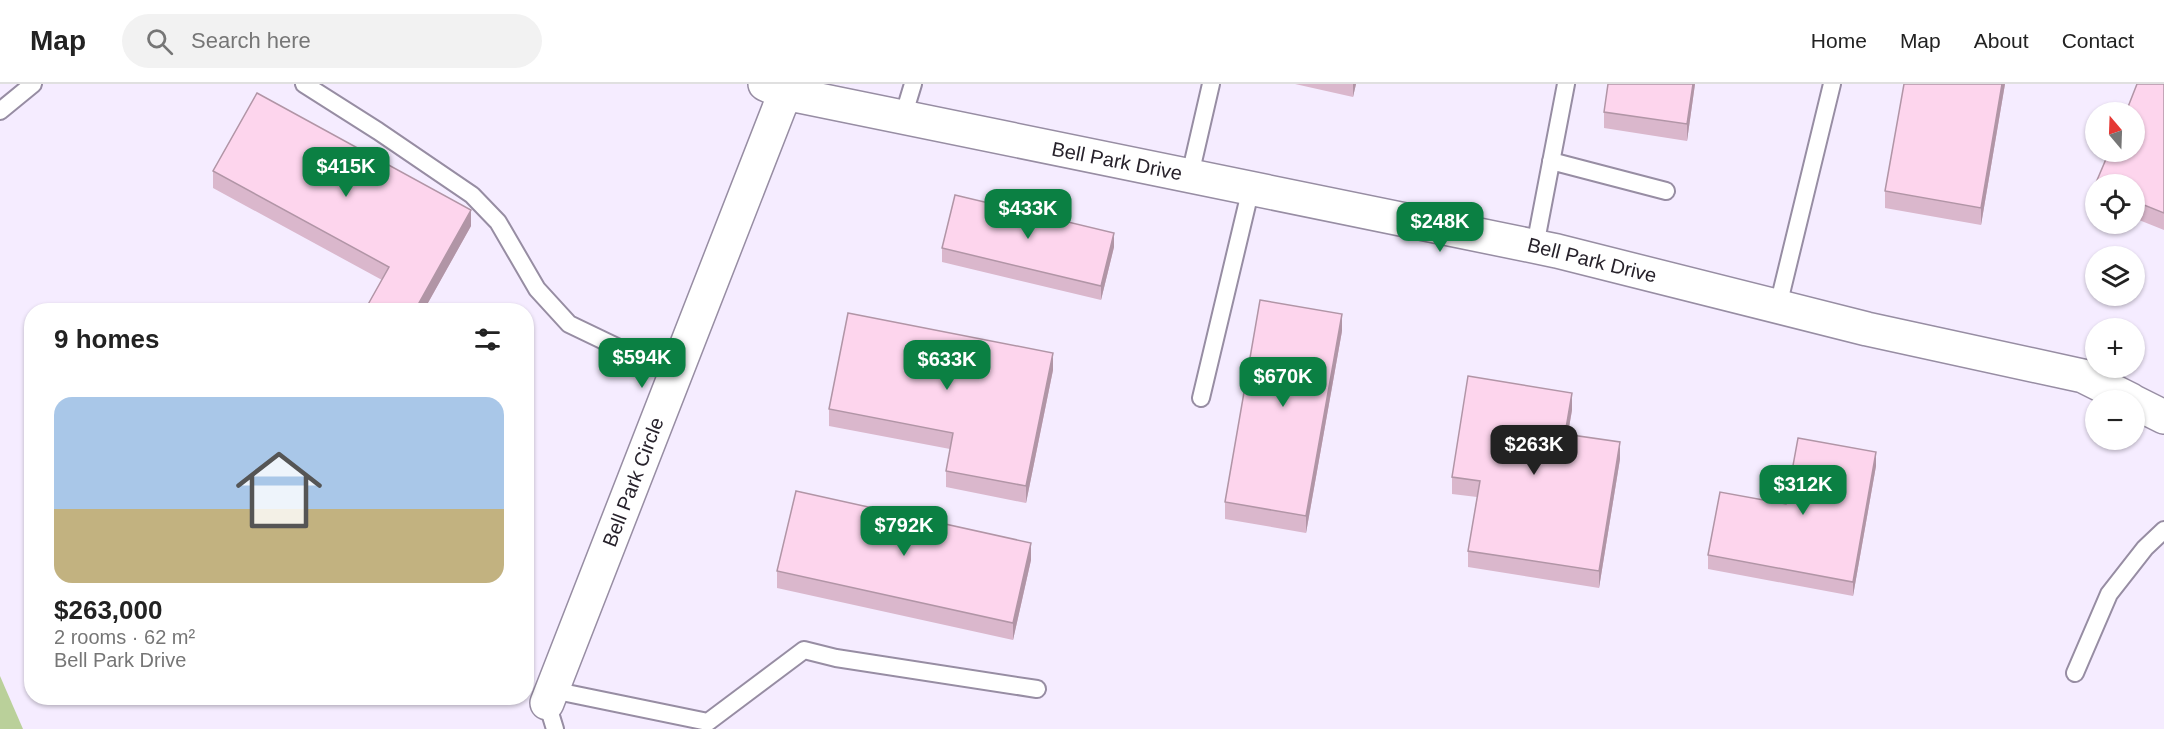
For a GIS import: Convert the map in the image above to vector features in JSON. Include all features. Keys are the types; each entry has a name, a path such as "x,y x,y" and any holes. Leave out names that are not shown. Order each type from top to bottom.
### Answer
{"street":[{"name":"Bell Park Circle","path":"551,707 682,357 775,89"},
{"name":"Bell Park Drive","path":"775,89 1535,246 1867,329 2083,376 2111,390"},
{"name":"Bell Park Drive","path":"2145,407 2164,417"}],"lane":[{"path":"0,111 33,84"},
{"path":"304,84 472,195 498,222 537,289 569,324 619,348 682,357"},
{"path":"903,117 913,84"},
{"path":"1190,175 1211,84"},
{"path":"1535,246 1566,84"},
{"path":"1778,306 1832,84"},
{"path":"1551,161 1666,191"},
{"path":"1201,399 1251,188"},
{"path":"2075,673 2109,594 2145,548 2164,530"},
{"path":"551,707 708,722 804,650 836,658 1037,689"}],"shaded area":[{"path":"0,84 2164,84 2164,729 0,729"}],"green space":[{"path":"0,676 23,729 0,729"}],"building":[{"path":"1608,84 1693,84 1687,124 1604,112"},
{"path":"1904,84 2002,84 1981,208 1885,191"},
{"path":"2137,84 2164,84 2164,213 2145,205 2145,174 2100,174 2105,162 2145,162 2145,102 2130,102"},
{"path":"257,93 471,210 419,303 369,303 389,267 213,171"},
{"path":"955,195 1114,233 1101,286 942,248"},
{"path":"1260,300 1342,314 1306,516 1225,502"},
{"path":"848,313 1053,353 1026,486 946,471 953,433 829,409"},
{"path":"1468,376 1572,393 1565,434 1620,442 1599,571 1468,551 1480,481 1452,477"},
{"path":"1798,438 1876,452 1853,582 1708,555 1720,492 1786,504"},
{"path":"796,491 1031,543 1013,623 777,571"}]}
